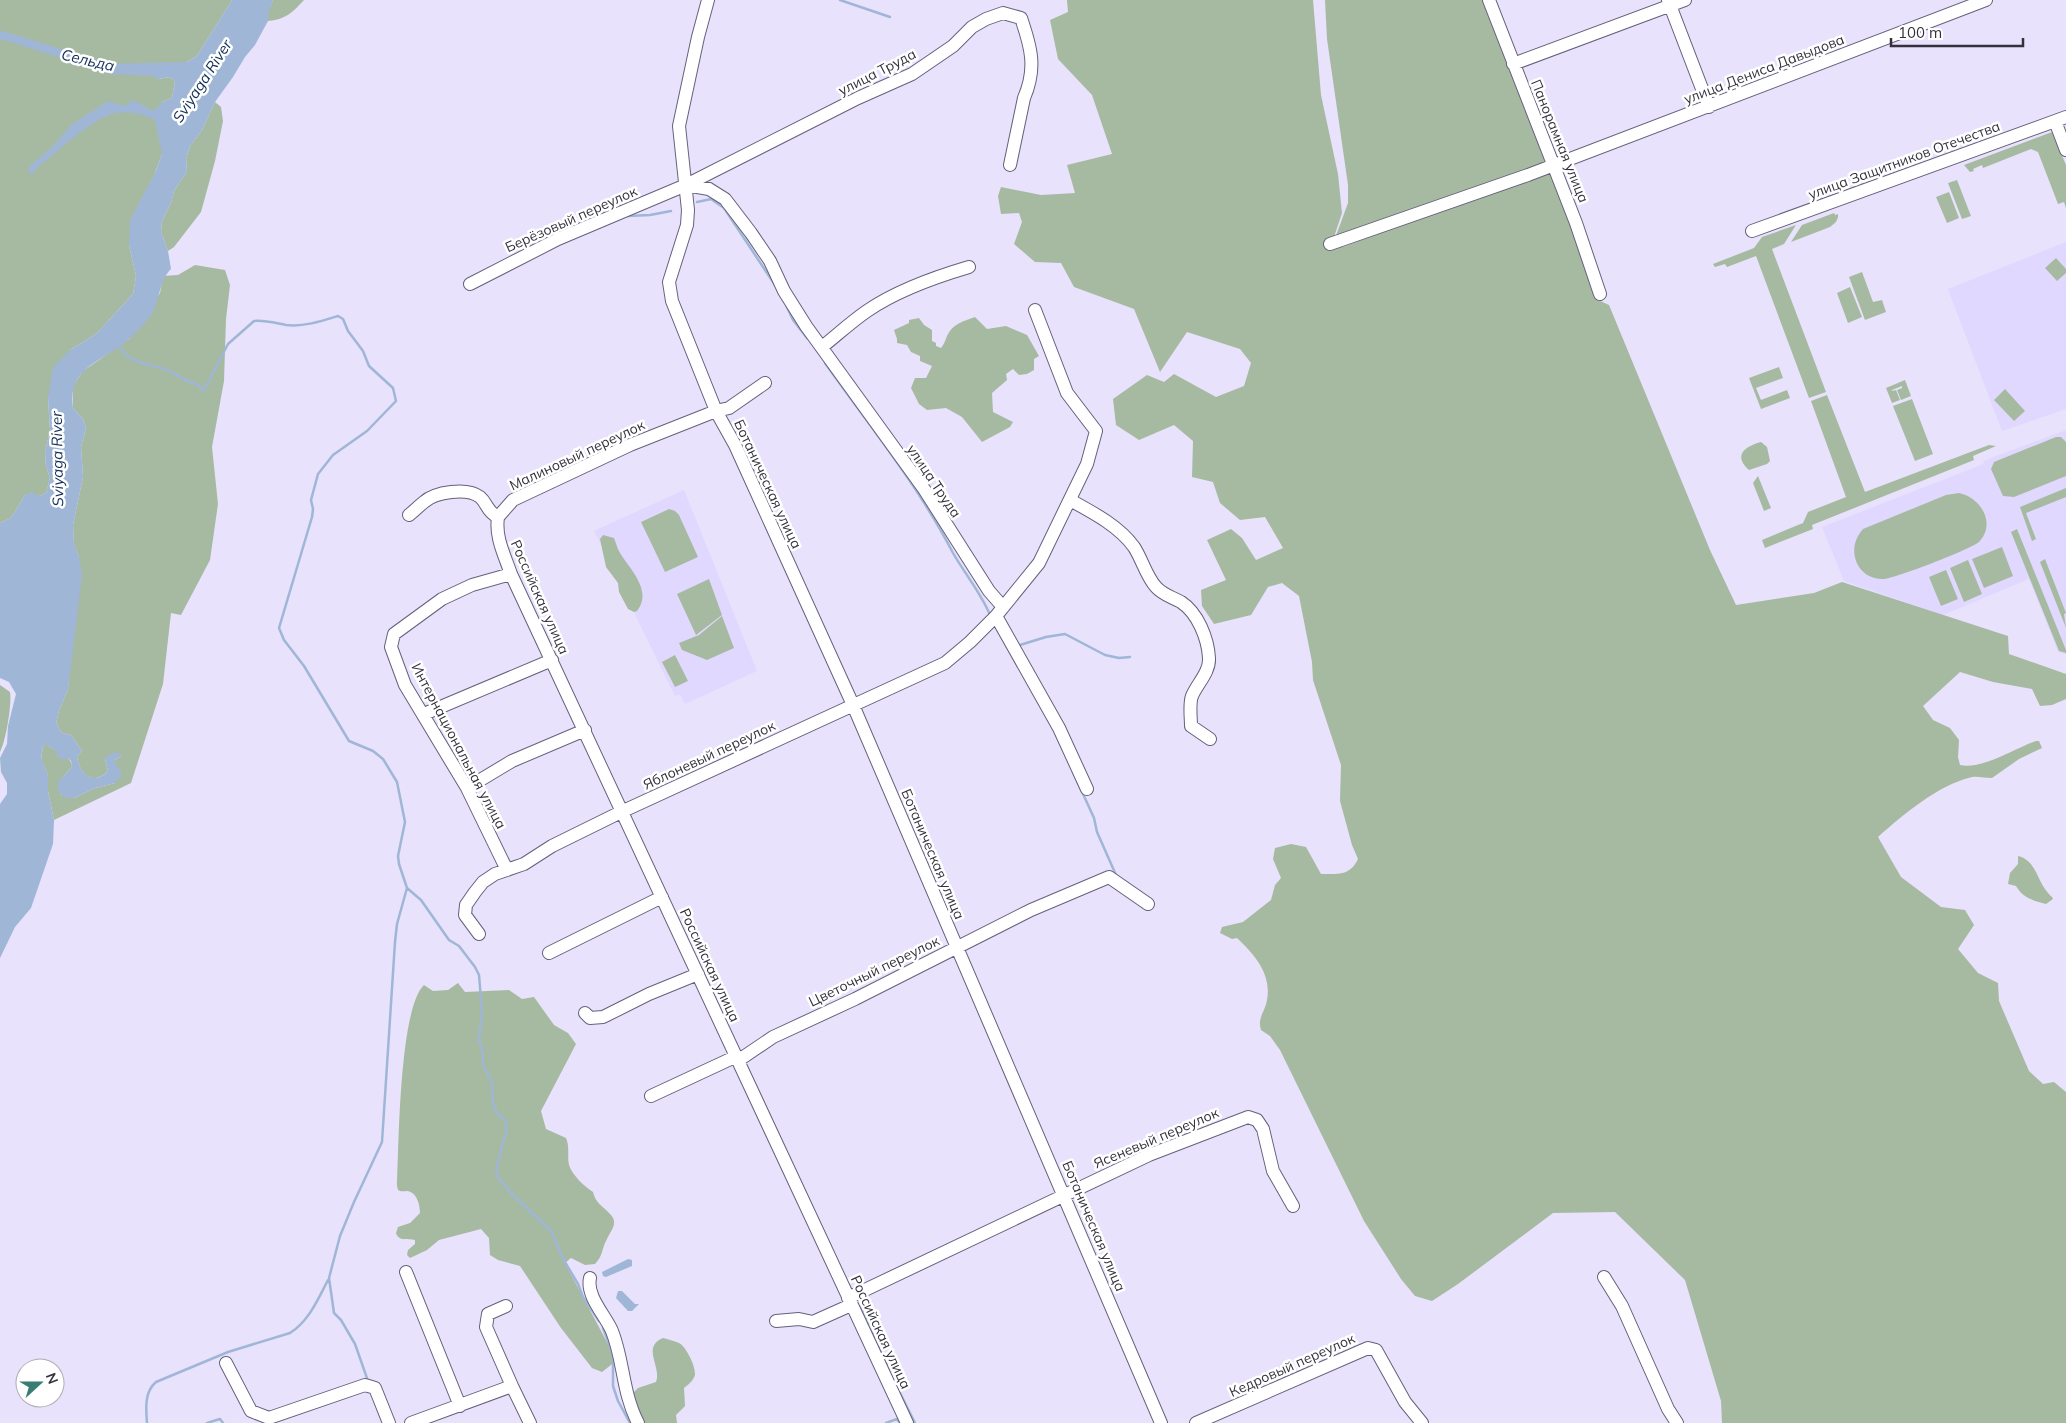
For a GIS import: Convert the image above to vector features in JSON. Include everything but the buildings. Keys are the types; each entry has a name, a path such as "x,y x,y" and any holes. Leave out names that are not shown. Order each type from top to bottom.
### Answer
{"street":[{"path":"686,185 679,126 708,0"},
{"name":"Панорамная улица","path":"1489,0 1576,223 1600,294"},
{"path":"1513,64 1669,3 1685,0"},
{"name":"улица Дениса Давыдова","path":"1330,244 1553,165 1709,107 1986,0"},
{"path":"1669,3 1709,107"},
{"name":"улица Труда","path":"686,185 858,98 912,74 953,46 972,27 986,19 1003,13 1021,18 1031,49 1028,88 1024,98 1010,165"},
{"path":"2060,119 2066,150"},
{"name":"улица Защитников Отечества","path":"1752,232 2060,119"},
{"name":"улица Труда","path":"686,185 709,189 725,198 760,247 793,305 924,490 1000,611 1059,728 1087,789"},
{"name":"Берёзовый переулок","path":"470,284 558,239 686,185"},
{"name":"Ботаническая улица","path":"686,185 687,225 669,282 672,301 716,411 736,445 853,705 1161,1423"},
{"path":"822,347 866,312 885,300 939,276 968,267"},
{"name":"Яблоневый переулок","path":"479,934 465,915 466,905 483,882 495,874 524,864 552,846 621,812 945,663 970,642 1000,611 1039,562 1087,464 1096,431 1067,393 1035,310"},
{"name":"Малиновый переулок","path":"498,517 513,500 630,445 728,408 765,383"},
{"path":"409,515 425,501 444,494 463,491 479,496 490,513 498,517"},
{"path":"1070,500 1096,514 1125,537 1133,547 1154,585 1163,594 1181,602 1193,611 1200,622 1209,659 1207,669 1191,698 1191,726 1210,739"},
{"name":"Российская улица","path":"498,517 496,529 498,540 511,574 907,1423"},
{"name":"Интернациональная улица","path":"507,870 467,788 405,685 391,647 394,634 442,600 472,585 511,574"},
{"path":"424,714 552,660"},
{"path":"467,788 512,761 585,730"},
{"name":"Цветочный переулок","path":"651,1096 738,1058 773,1037 855,999 1032,910 1109,877 1148,904"},
{"path":"549,952 662,898"},
{"path":"585,1013 590,1018 603,1017 650,994 698,974"},
{"name":"Ясеневый переулок","path":"776,1321 799,1319 813,1322 1064,1194 1149,1155 1248,1117 1257,1120 1263,1129 1274,1171 1283,1191 1293,1206"},
{"path":"406,1272 460,1406"},
{"path":"1604,1277 1622,1306 1668,1409 1677,1423"},
{"path":"590,1278 590,1290 611,1329 618,1348 624,1386 638,1423"},
{"path":"506,1306 488,1314 486,1327 530,1423"},
{"name":"Кедровый переулок","path":"1196,1423 1368,1348 1376,1350 1405,1402 1422,1423"},
{"path":"226,1363 251,1411 269,1418 365,1385 375,1388 389,1423"},
{"path":"411,1423 512,1386"}],"shaded area":[{"path":"2066,242 2066,409 2002,431 1948,289"},
{"path":"2066,430 2066,654 2058,652 2029,579 1943,615 1844,581 1822,527 1984,464 1983,461"},
{"path":"684,490 757,671 685,704 680,694 675,696 594,531"}],"green space":[{"path":"0,0 232,0 197,56 158,79 170,77 175,81 172,98 162,102 162,154 129,245 136,276 133,294 96,334 70,350 48,398 50,430 45,452 46,466 50,478 46,493 39,496 25,495 11,518 0,523"},
{"path":"273,0 304,0 288,15 268,21 267,15"},
{"path":"1067,0 1313,0 1321,95 1338,174 1342,213 1334,241 1348,203 1348,185 1327,39 1325,0 1485,0 1549,164 1337,243 1343,247 1552,169 1598,300 1609,305 1710,550 1736,605 1814,593 1842,582 2008,636 2009,654 2066,674 2066,699 2052,705 2040,706 2032,689 1993,682 1960,672 1923,706 1933,720 1950,728 1959,740 1958,757 1960,765 1969,766 1998,758 2036,741 2039,741 2042,748 2019,759 1992,778 1972,777 1934,793 1878,837 1901,877 1941,907 1965,910 1974,925 1958,949 1978,973 1998,983 1999,1001 2029,1071 2043,1084 2054,1082 2066,1092 2066,1423 1722,1423 1721,1401 1685,1280 1615,1212 1553,1213 1458,1284 1432,1301 1415,1296 1401,1279 1364,1221 1280,1050 1270,1036 1261,1030 1260,1022 1268,991 1267,982 1260,965 1237,938 1232,939 1220,933 1222,927 1243,922 1271,900 1275,885 1281,878 1273,859 1275,848 1291,844 1306,847 1321,874 1343,873 1351,869 1358,859 1352,845 1340,801 1341,765 1313,680 1312,662 1299,596 1282,583 1268,587 1251,615 1214,624 1202,606 1201,590 1226,580 1207,540 1231,529 1242,538 1256,560 1283,548 1265,517 1240,520 1220,503 1213,482 1192,477 1193,441 1174,425 1139,440 1116,425 1113,399 1147,375 1164,382 1174,374 1216,397 1244,386 1251,363 1240,349 1187,332 1160,372 1134,309 1074,287 1061,263 1035,262 1014,244 1022,222 1019,213 1001,214 998,196 1001,187 1041,195 1075,193 1067,165 1112,154 1092,95 1058,59 1050,20 1068,12"},
{"path":"215,102 221,107 223,121 215,161 201,212 174,247 168,251 161,232 162,221 171,203 174,191 187,171 186,159 190,146 202,130"},
{"path":"2052,132 2066,165 2066,208 2064,202 2058,204 2038,152 2031,149 1983,168 1982,165 1970,172 1964,165"},
{"path":"1957,180 1971,216 1962,219 1948,183"},
{"path":"1949,192 1959,218 1947,223 1936,197"},
{"path":"1834,213 1835,215 1838,214 1838,217 1836,222 1830,227 1791,242 1802,225"},
{"path":"1796,225 1784,244 1772,249 1826,392 1809,398 1756,256 1727,267 1725,264 1715,267 1713,264 1754,248 1762,237"},
{"path":"2056,258 2066,269 2066,273 2057,281 2045,268"},
{"path":"195,265 225,270 230,285 226,319 224,381 212,447 218,504 210,560 181,615 171,613 163,684 131,783 54,820 48,791 48,775 41,759 43,747 46,743 71,762 72,767 63,776 59,790 61,795 74,798 95,788 115,783 116,767 114,760 122,756 105,759 108,771 97,778 88,776 81,769 77,757 82,751 71,735 62,733 56,723 68,689 79,557 74,544 73,525 83,477 81,447 86,428 83,419 73,408 73,386 83,371 129,339 160,293 163,276 178,275"},
{"path":"1862,272 1873,302 1882,300 1886,312 1865,320 1849,277"},
{"path":"1850,287 1862,317 1848,323 1837,293"},
{"path":"975,317 987,329 1006,326 1027,335 1039,356 1034,359 1034,370 1027,374 1019,375 1013,369 1006,374 1007,380 992,393 993,412 1013,422 1010,427 982,442 962,417 946,408 927,410 919,404 911,388 915,378 926,378 932,366 920,361 920,356 911,352 907,345 897,343 894,330 909,323 909,320 919,318 924,325 932,330 932,341 941,348 952,329"},
{"path":"1779,367 1783,378 1756,388 1761,400 1787,390 1790,398 1761,409 1749,378"},
{"path":"1905,380 1911,396 1901,400 1897,390 1902,388 1902,386 1892,390 1896,390 1900,400 1892,403 1886,388"},
{"path":"2005,389 2025,411 2014,421 1994,400"},
{"path":"1827,395 1865,492 1989,445 1996,446 1973,456 1974,460 1812,525 1813,529 1765,548 1762,540 1803,523 1808,512 1846,497 1811,401"},
{"path":"1912,399 1933,454 1915,461 1893,406"},
{"path":"2056,437 2061,437 2066,442 2066,476 2014,497 2003,496 1991,469 1994,462"},
{"path":"1761,442 1767,447 1770,461 1767,464 1749,470 1744,465 1741,456 1750,446"},
{"path":"1758,476 1771,508 1764,511 1753,483"},
{"path":"2066,488 2066,497 2026,513 2036,539 2032,541 2020,507"},
{"path":"1959,493 1967,495 1974,500 1984,512 1986,527 1984,535 1979,542 1948,557 1890,578 1874,578 1860,568 1856,561 1854,548 1856,540 1863,529 1946,495"},
{"path":"669,509 679,515 698,557 665,572 641,522"},
{"path":"2017,529 2066,653 2059,651 2011,532"},
{"path":"603,535 614,538 620,553 638,580 642,596 637,611 634,612 628,609 619,592 618,583 606,567 600,539"},
{"path":"2002,547 2013,576 1984,588 1972,559"},
{"path":"2045,559 2066,613 2064,614 2066,628 2040,562"},
{"path":"1968,560 1982,594 1964,602 1950,568"},
{"path":"1946,570 1958,599 1941,606 1929,577"},
{"path":"709,579 722,615 696,635 677,594"},
{"path":"722,616 734,648 707,660 682,650 679,643 699,635"},
{"path":"675,655 688,681 675,687 662,662"},
{"path":"0,685 10,692 10,698 6,731 0,752"},
{"path":"2018,856 2024,858 2033,866 2044,888 2053,898 2046,904 2028,898 2016,886 2008,884 2010,873 2018,864"},
{"path":"458,983 465,992 509,990 522,999 534,997 554,1025 568,1033 576,1044 541,1111 546,1129 566,1138 569,1165 573,1173 593,1192 598,1202 614,1220 612,1230 595,1264 585,1265 571,1258 565,1263 609,1346 615,1350 616,1361 602,1372 592,1368 561,1328 520,1266 498,1260 490,1255 489,1238 481,1229 439,1240 427,1250 410,1258 407,1255 408,1250 415,1244 415,1240 401,1239 397,1236 398,1227 410,1223 420,1213 416,1196 407,1191 398,1190 397,1186 402,1080 410,1021 416,999 424,985 433,991 448,990"},
{"path":"663,1338 679,1343 685,1348 692,1362 695,1375 692,1381 684,1388 685,1406 676,1415 677,1423 642,1423 633,1393 638,1388 656,1382 657,1370 653,1347"}],"water":[{"path":"232,0 273,0 268,21 255,45 215,102 202,130 190,146 186,159 187,171 174,191 171,203 162,221 161,232 168,251 171,269 164,279 149,318 130,338 82,373 76,382 73,394 73,408 83,419 86,428 81,447 83,477 73,525 74,543 79,557 82,576 68,689 56,723 62,733 71,735 82,751 77,757 84,773 93,778 103,775 108,771 105,759 116,752 122,756 114,760 122,774 115,783 95,788 74,798 66,798 61,795 58,789 58,782 72,767 71,761 68,758 65,760 57,757 57,752 46,744 43,747 41,758 48,775 48,791 54,820 53,844 31,908 15,927 0,958 0,804 7,794 7,783 1,772 0,758 7,744 8,726 16,694 9,682 0,678 0,523 11,518 25,495 32,492 39,496 46,493 50,478 46,466 45,452 50,430 48,398 53,368 70,350 96,334 133,294 136,276 129,245 130,220 156,171 162,154 155,120 132,113 121,112 109,115 100,119 72,139 37,168 33,174 30,174 28,168 54,145 71,125 108,101 125,106 133,100 154,111 162,102 172,98 175,81 170,77 158,79 153,76 110,74 0,40 0,31 110,64 187,62 197,56"},
{"path":"628,1259 632,1260 632,1266 606,1277 603,1276 602,1272"},
{"path":"618,1291 622,1291 635,1304 639,1304 632,1311 628,1311 616,1298"}],"waterway":[{"path":"840,0 890,17"},
{"path":"697,202 711,199 724,208 775,285"},
{"path":"628,216 650,215 671,211"},
{"path":"786,305 793,320 807,338"},
{"path":"117,344 123,352 135,361 171,372 199,385 200,389 204,390 228,344 254,321 299,325 338,316 343,319 348,331 363,351 369,366 393,388 396,401 367,431 333,455 318,474 311,500 312,517 279,628 284,640 304,666 349,741 373,751 383,759 397,782 405,822 398,856 407,888 421,900 449,940 459,946 479,975 482,1012 479,1040 483,1054 483,1065 492,1082 493,1103 497,1113 505,1120 507,1131 496,1172 511,1193 552,1232 562,1257 578,1284 583,1297 599,1321"},
{"path":"825,363 909,479 978,591 990,615"},
{"path":"1020,645 1046,637 1065,634 1105,655 1119,658 1130,657"},
{"path":"1073,772 1094,818 1097,832 1116,875"},
{"path":"368,1381 355,1344 341,1320 334,1313 329,1278 340,1236 382,1142 395,942 397,924 407,888"},
{"path":"147,1423 146,1407 149,1391 156,1382 228,1352 290,1333 308,1316 328,1280"},
{"path":"860,1306 889,1370"},
{"path":"603,1328 613,1355 613,1386 618,1401 630,1423"},
{"path":"900,1393 915,1423"},
{"path":"207,1423 220,1419 223,1423"},
{"path":"886,1423 897,1419 900,1423"}],"water label":[{"name":"Сельда","path":"88,60"},
{"name":"Sviyaga River","path":"202,81"},
{"name":"Sviyaga River","path":"57,459"}]}
